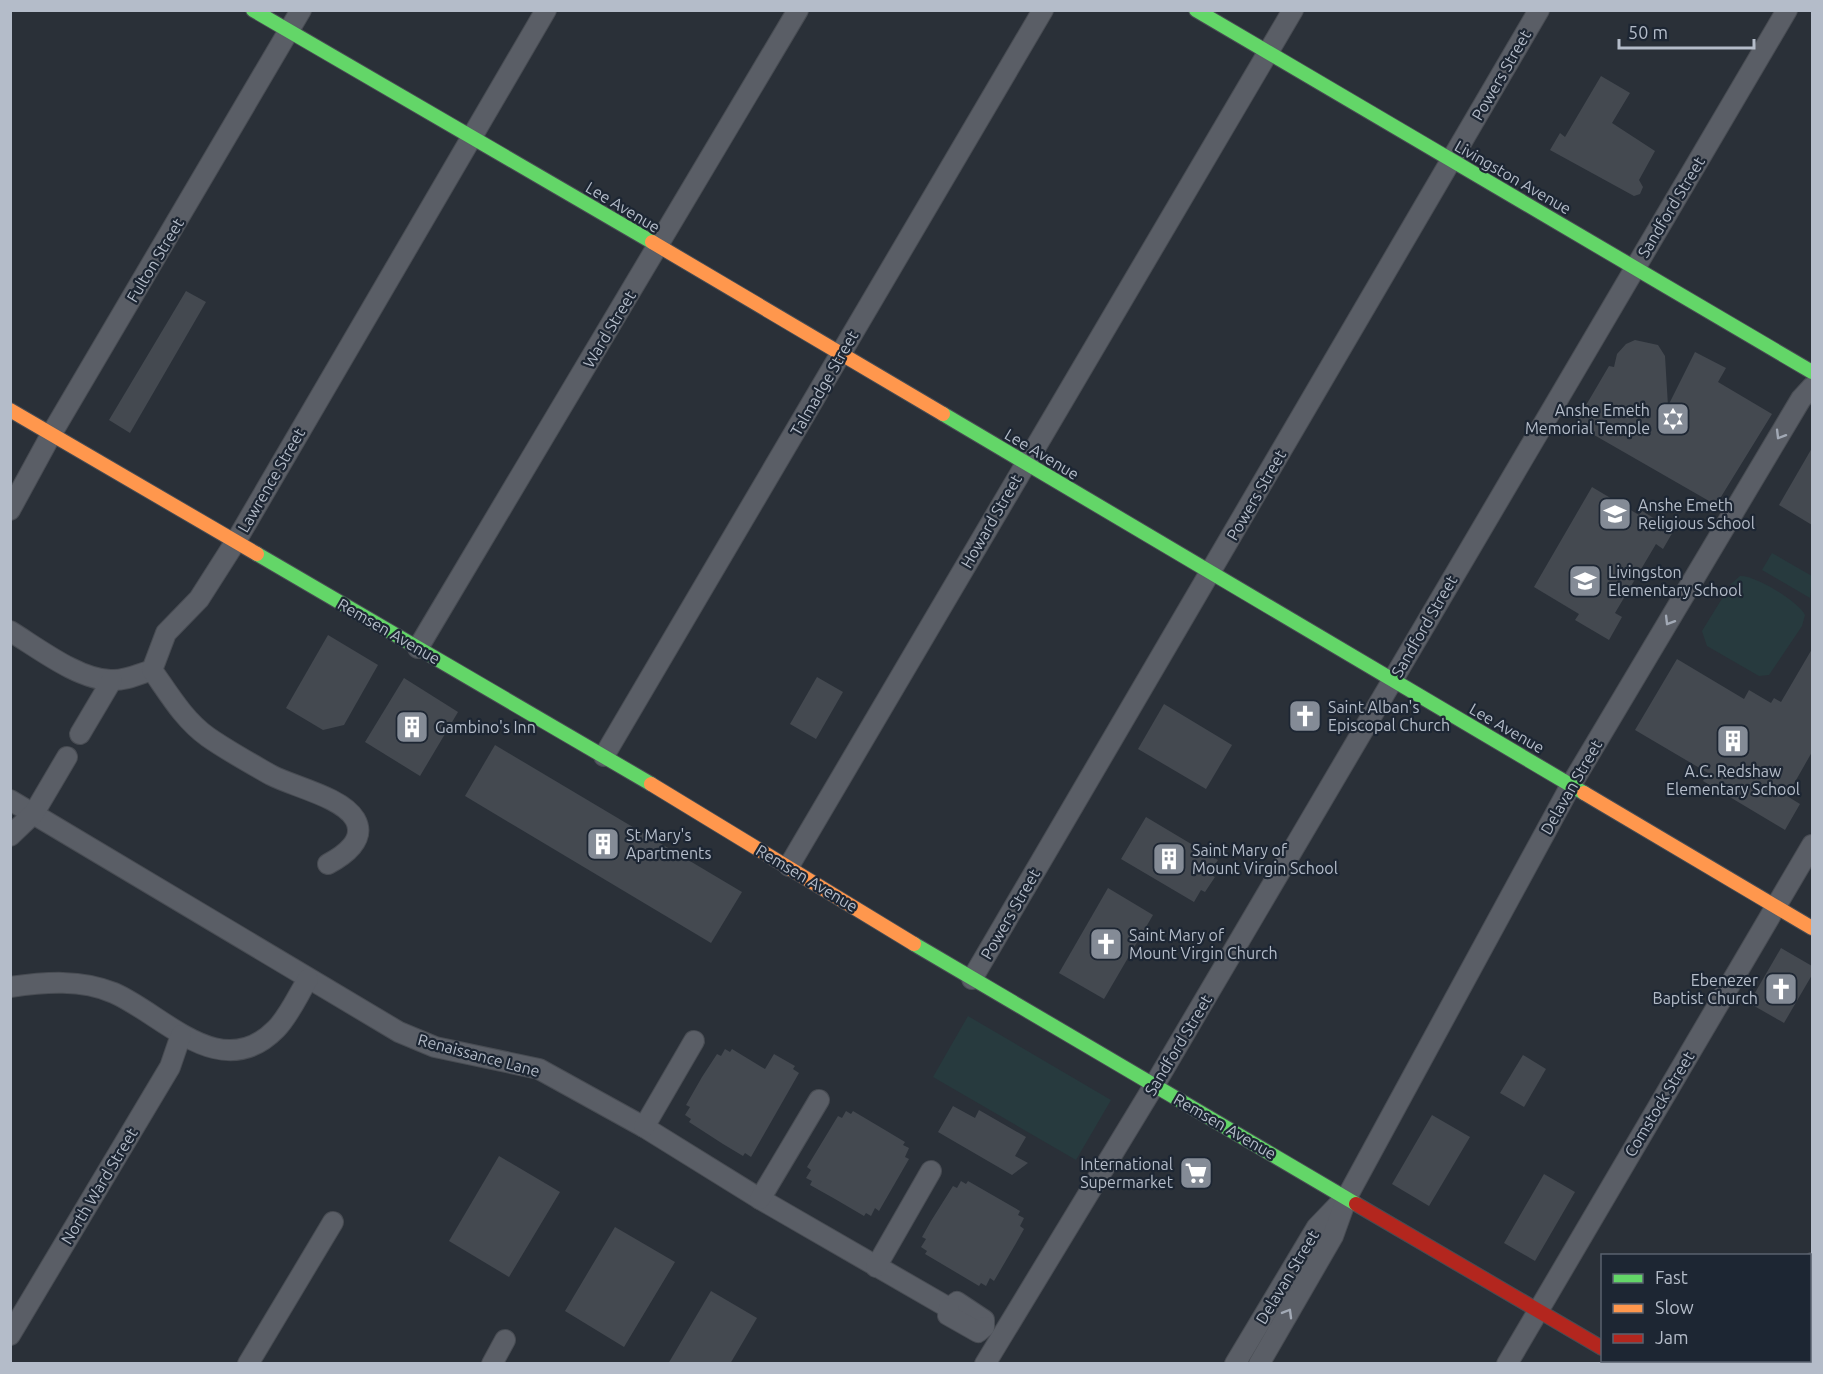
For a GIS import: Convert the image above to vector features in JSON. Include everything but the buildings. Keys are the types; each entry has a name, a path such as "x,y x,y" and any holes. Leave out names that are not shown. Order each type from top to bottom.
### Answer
{"street":[{"name":"Lee Avenue","path":"253,10 472,135 658,247 842,352 1024,464 1212,571 1812,928"},
{"name":"Fulton Street","path":"10,510 52,433 302,10"},
{"name":"Lawrence Street","path":"152,670 166,633 199,599 236,541 546,10"},
{"name":"Ward Street","path":"418,648 798,10"},
{"name":"Talmadge Street","path":"604,756 1042,10"},
{"name":"Livingston Avenue","path":"1196,10 1812,372"},
{"name":"Howard Street","path":"789,866 1293,10"},
{"name":"Powers Street","path":"972,979 1539,10"},
{"name":"Sandford Street","path":"985,1364 992,1332 1155,1084 1787,10"},
{"name":"Delavan Street","path":"1259,1364 1333,1236 1347,1197 1571,785 1801,399 1812,387"},
{"name":"Remsen Avenue","path":"10,410 604,756 789,866 972,979 1155,1084 1601,1347"},
{"path":"10,631 81,673 112,681 152,670 190,721 210,738 272,775 339,804 350,812 357,822 355,843 346,855 328,864"},
{"path":"80,734 112,681"},
{"path":"10,836 34,813 67,756"},
{"name":"Renaissance Lane","path":"10,800 399,1032 435,1047 539,1069 644,1127 760,1199 949,1308 957,1302 984,1320 992,1332"},
{"name":"Comstock Street","path":"1507,1364 1812,845"},
{"path":"10,987 45,982 82,983 114,993 181,1035 205,1047 238,1049 259,1043 277,1028 308,979"},
{"name":"North Ward Street","path":"10,1335 170,1067 181,1035"},
{"path":"644,1127 694,1041"},
{"path":"760,1199 819,1101"},
{"path":"876,1267 931,1171"},
{"name":"Delavan Street","path":"1235,1364 1317,1227 1347,1197"},
{"path":"248,1364 333,1222"},
{"path":"492,1364 505,1340"}],"green space":[{"path":"1772,553 1812,576 1810,598 1762,570"},
{"path":"1740,576 1756,580 1776,590 1794,603 1805,615 1802,626 1769,675 1759,676 1707,646 1702,631 1731,584"},
{"path":"968,1016 1111,1100 1076,1160 933,1077"}],"traffic: fast":[{"path":"253,10 652,242"},
{"path":"1196,10 1812,372"},
{"path":"943,414 1584,793"},
{"path":"257,554 651,784"},
{"path":"914,944 1356,1204"}],"traffic: slow":[{"path":"652,242 943,414"},
{"path":"10,410 257,554"},
{"path":"651,784 914,944"},
{"path":"1584,793 1812,928"}],"traffic: jam":[{"path":"1356,1204 1601,1347"}],"place":[{"name":"Anshe Emeth Memorial Temple","path":"1673,419"},
{"name":"Anshe Emeth Religious School","path":"1615,514"},
{"name":"Livingston Elementary School","path":"1585,581"},
{"name":"Saint Alban's Episcopal Church","path":"1305,716"},
{"name":"Gambino's Inn","path":"412,727"},
{"name":"A.C. Redshaw Elementary School","path":"1733,741"},
{"name":"St Mary's Apartments","path":"603,844"},
{"name":"Saint Mary of Mount Virgin School","path":"1169,859"},
{"name":"Saint Mary of Mount Virgin Church","path":"1106,944"},
{"name":"Ebenezer Baptist Church","path":"1781,989"},
{"name":"International Supermarket","path":"1196,1173"}]}
